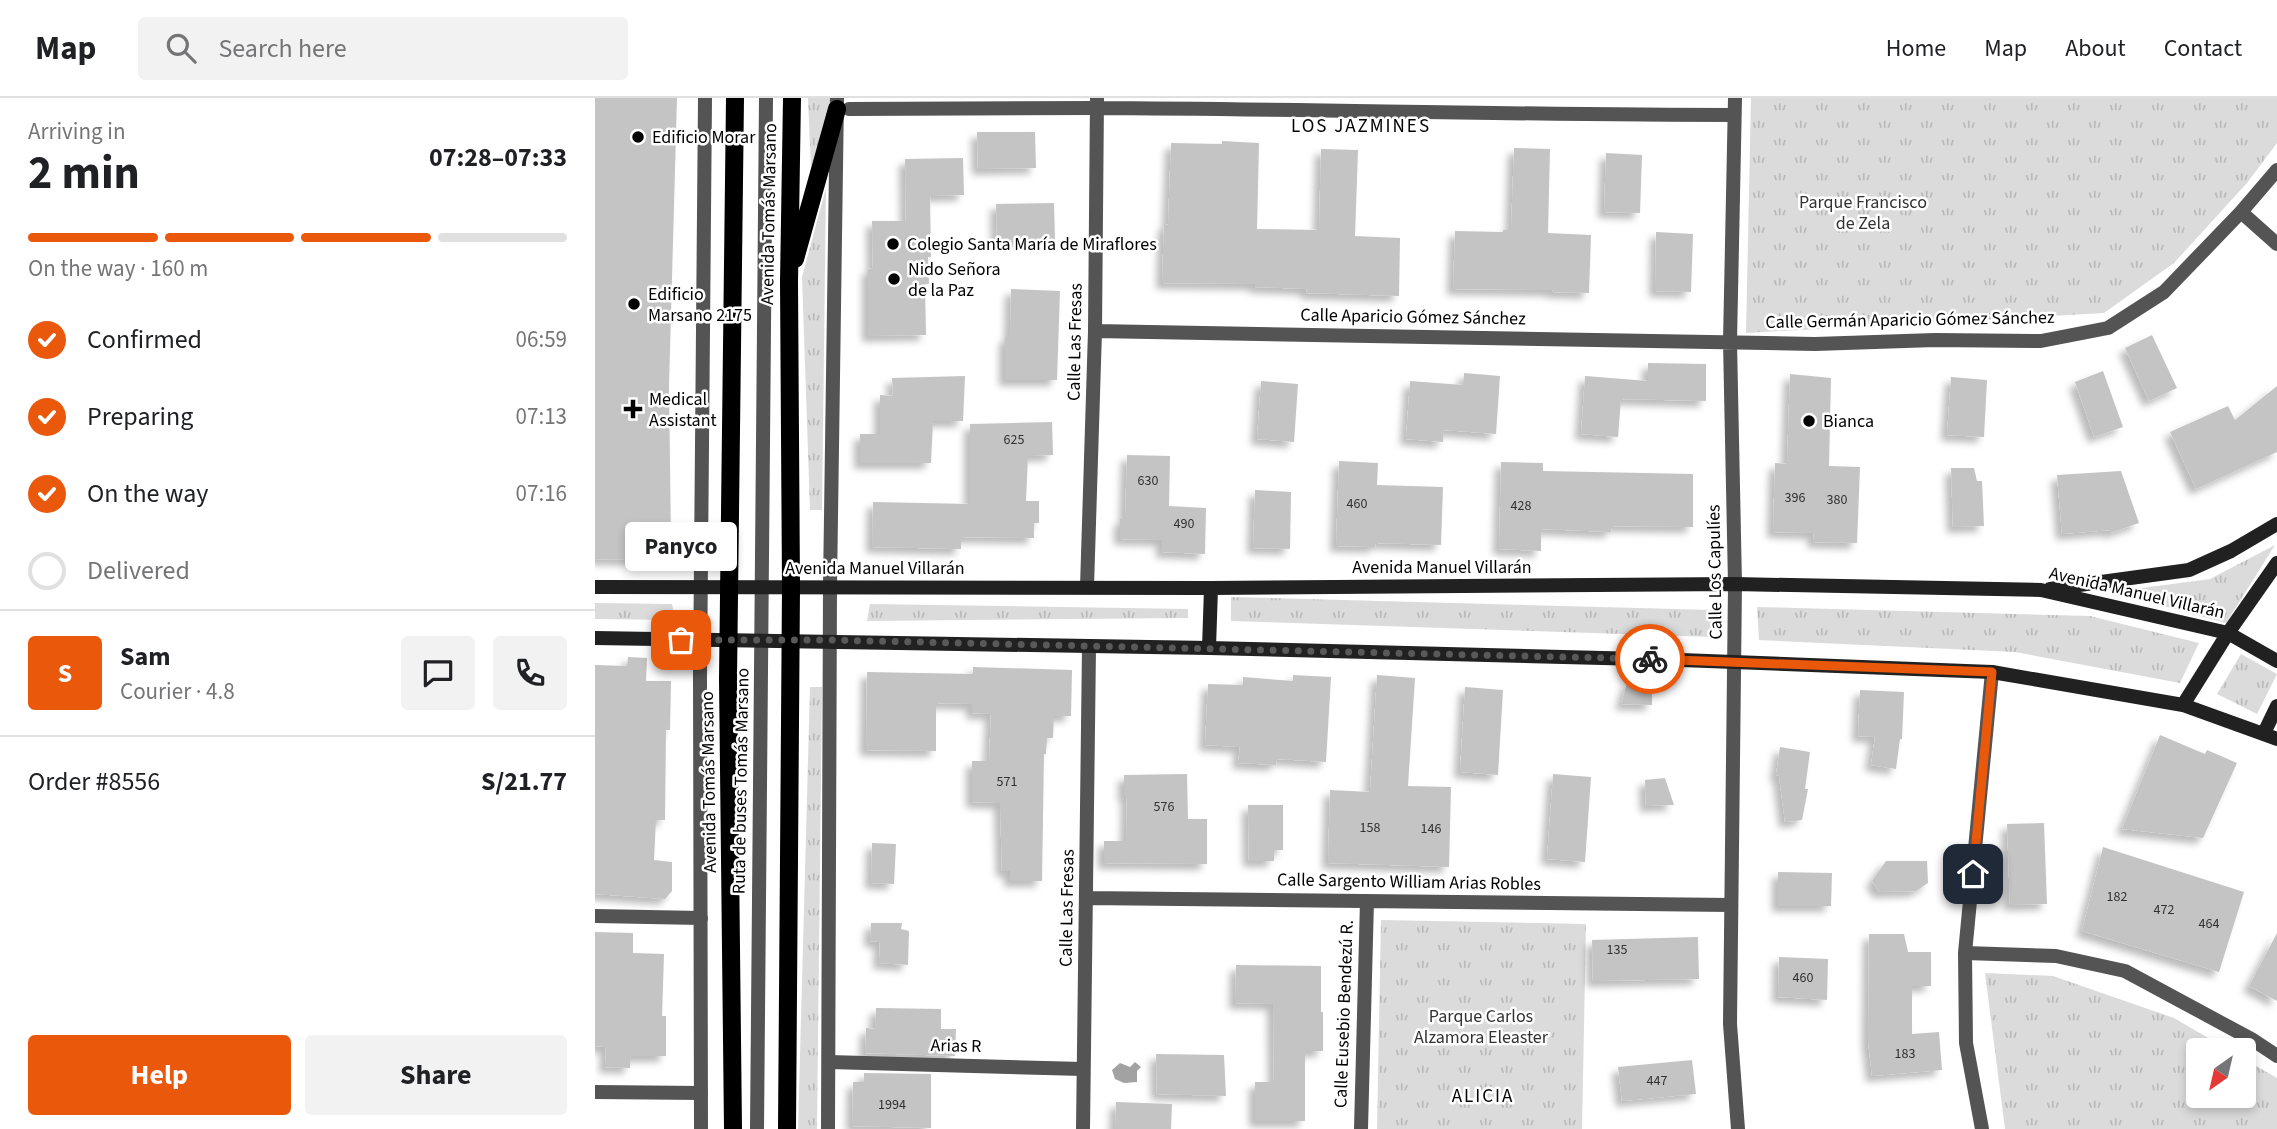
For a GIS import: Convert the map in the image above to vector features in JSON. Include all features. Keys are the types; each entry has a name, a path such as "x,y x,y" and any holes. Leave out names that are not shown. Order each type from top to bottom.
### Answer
{"main road":[{"name":"Avenida Tomás Marsano","path":"733,1129 729,587 735,98"},
{"name":"Avenida Tomás Marsano","path":"787,1129 792,587 789,282 792,98"},
{"path":"789,282 841,106"},
{"path":"2041,590 2189,570 2231,551 2277,524"},
{"path":"2183,705 2228,633 2277,563"},
{"name":"Avenida Manuel Villarán","path":"595,587 1211,588 1735,584 2041,590 2228,633 2277,661"},
{"path":"1209,648 1211,588"},
{"path":"595,638 1209,648 1735,662 1992,672 2183,705 2271,736 2277,706"}],"street":[{"name":"Avenida Tomás Marsano","path":"701,1129 705,98"},
{"name":"Ruta de buses Tomás Marsano","path":"757,1129 767,98"},
{"path":"1515,98 1515,115"},
{"name":"Calle Los Capulíes","path":"1735,98 1730,342 1735,584 1730,1024 1738,1129"},
{"name":"Calle Las Fresas","path":"1087,587 1095,331 1097,103"},
{"path":"828,1129 830,586 841,106 1307,103 1515,115 1734,115"},
{"name":"Calle Germán Aparicio Gómez Sánchez","path":"1730,342 1815,344 1935,340 2041,341 2108,328 2164,292 2241,212 2277,170"},
{"path":"2241,212 2277,244"},
{"name":"Calle Aparicio Gómez Sánchez","path":"1095,331 1730,342"},
{"name":"Calle Las Fresas","path":"1083,1129 1089,647"},
{"path":"1982,1129 1966,1043 1965,953 1992,672"},
{"name":"Calle Sargento William Arias Robles","path":"1086,898 1731,905"},
{"name":"Calle Eusebio Bendezú R.","path":"1361,1129 1367,901"},
{"path":"595,916 701,918"},
{"path":"1965,953 2056,956 2125,971 2253,1040 2277,1056"},
{"name":"Arias R","path":"828,1062 1083,1069"},
{"path":"595,1092 701,1093"}],"green space":[{"path":"832,98 811,168 808,99"},
{"name":"Parque Francisco de Zela","path":"1751,98 2277,98 2277,143 2247,183 2174,263 2104,313 1746,333"},
{"path":"826,188 822,510 810,510 802,277"},
{"path":"2275,545 2226,623 2112,592 2210,579"},
{"path":"1231,597 1713,610 1713,637 1231,621"},
{"path":"595,603 672,604 675,620 595,619"},
{"path":"870,604 1188,609 1188,618 867,621"},
{"path":"1757,607 2090,616 2199,643 2180,683 2015,652 1759,640"},
{"path":"2241,654 2277,674 2257,714 2217,694"},
{"path":"810,687 822,687 817,1129 798,1129"},
{"name":"Parque Carlos Alzamora Eleaster","path":"1381,920 1586,924 1582,1129 1377,1129"},
{"path":"1985,973 2053,976 2174,1018 2208,1038 2186,1038 2186,1108 2256,1108 2256,1066 2277,1078 2277,1129 2005,1129"}],"shaded area":[{"path":"1135,1062 1141,1067 1137,1071 1137,1082 1124,1083 1115,1079 1112,1070 1120,1063 1130,1067"}],"building":[{"path":"595,98 677,98 669,386 671,541 644,540 644,560 595,559"},
{"path":"977,132 1035,132 1036,168 978,169"},
{"path":"1222,141 1259,143 1257,229 1319,230 1321,149 1358,150 1355,236 1400,238 1399,296 1306,293 1307,289 1255,287 1255,284 1162,283 1164,224 1168,225 1171,143 1222,144"},
{"path":"1514,148 1550,149 1548,233 1591,235 1589,293 1453,289 1455,231 1511,230"},
{"path":"1606,153 1642,155 1640,213 1604,212"},
{"path":"963,158 964,195 930,196 931,257 928,257 929,284 925,284 926,335 868,336 868,269 873,268 872,221 906,221 905,159"},
{"path":"1054,203 1055,240 997,241 996,204"},
{"path":"1656,232 1693,234 1691,292 1655,291"},
{"path":"1011,289 1060,291 1057,380 1005,380 1005,337 1010,337"},
{"path":"2152,335 2177,388 2149,401 2125,348"},
{"path":"1648,363 1706,364 1706,401 1621,399 1618,437 1581,434 1585,376 1648,381"},
{"path":"2103,371 2123,427 2094,437 2075,382"},
{"path":"1464,373 1500,376 1496,434 1444,430 1443,442 1406,439 1410,381 1463,385"},
{"path":"1790,374 1831,378 1829,466 1860,467 1857,543 1813,542 1814,533 1773,532 1775,463 1787,464"},
{"path":"965,376 963,421 933,421 931,463 860,463 860,434 880,434 880,395 893,396 892,378"},
{"path":"1951,377 1987,380 1984,437 1947,435"},
{"path":"1261,381 1298,384 1294,442 1257,439"},
{"path":"2277,386 2277,452 2196,489 2170,432 2228,406 2235,420"},
{"path":"1052,422 1053,455 1028,456 1026,501 1039,501 1039,523 1034,523 1034,538 961,537 961,549 872,547 873,502 970,504 970,424"},
{"path":"1127,455 1170,456 1169,506 1206,508 1205,554 1162,552 1162,540 1120,539 1120,519 1125,519"},
{"path":"1339,461 1378,463 1377,485 1443,487 1441,545 1376,543 1375,547 1336,546"},
{"path":"1501,462 1543,463 1543,471 1693,474 1693,527 1612,526 1611,532 1541,529 1541,551 1499,549"},
{"path":"1951,468 1974,468 1977,481 1982,481 1984,526 1953,527"},
{"path":"2121,471 2139,523 2110,533 2110,530 2062,534 2057,475"},
{"path":"1255,490 1291,492 1290,549 1253,548"},
{"path":"628,657 647,658 646,681 671,681 670,730 666,730 665,820 656,820 654,860 672,862 672,891 665,899 595,894 595,665 627,666"},
{"path":"973,667 1072,670 1071,716 1054,716 1053,738 1047,738 1044,754 1042,881 1010,881 1010,871 1002,871 1000,803 972,802 972,761 989,761 991,714 972,713 972,704 936,703 936,751 866,750 867,672 973,674"},
{"path":"1293,675 1331,677 1326,762 1277,759 1276,765 1238,763 1240,747 1205,745 1208,684 1243,685 1243,677 1293,681"},
{"path":"1377,675 1415,678 1408,786 1451,787 1449,867 1328,863 1330,790 1370,792"},
{"path":"1627,683 1652,683 1652,705 1621,704"},
{"path":"1465,687 1503,690 1498,775 1460,772"},
{"path":"1860,690 1904,692 1902,739 1896,769 1871,765 1875,737 1858,736"},
{"path":"2160,735 2205,754 2207,750 2237,763 2203,838 2122,829"},
{"path":"1780,747 1810,752 1805,789 1808,789 1802,820 1785,822 1779,776 1776,775"},
{"path":"1187,774 1188,819 1207,819 1207,864 1104,863 1104,841 1126,841 1127,796 1124,796 1124,775"},
{"path":"1553,774 1591,777 1585,862 1547,859"},
{"path":"1665,778 1674,805 1646,806 1645,780"},
{"path":"1248,805 1283,805 1283,850 1274,850 1274,861 1249,861"},
{"path":"2044,823 2047,904 2010,905 2007,824"},
{"path":"872,843 896,844 894,884 871,883"},
{"path":"2103,847 2244,892 2219,972 2082,931"},
{"path":"1886,861 1927,861 1928,883 1916,891 1879,892 1872,881"},
{"path":"1778,872 1832,873 1831,906 1778,906"},
{"path":"871,923 902,923 901,929 909,931 908,965 879,963 880,942 870,941"},
{"path":"595,932 633,933 633,953 664,954 662,1016 666,1016 666,1056 631,1056 630,1068 605,1067 606,1047 595,1046"},
{"path":"2277,933 2277,1001 2249,986"},
{"path":"1869,934 1904,934 1908,952 1931,952 1931,986 1912,986 1912,1034 1939,1032 1942,1070 1872,1076 1868,1040"},
{"path":"1698,937 1699,979 1593,981 1592,940"},
{"path":"1779,957 1828,959 1827,1000 1778,997"},
{"path":"1236,965 1321,966 1323,1051 1305,1051 1305,1121 1255,1121 1255,1082 1274,1082 1273,1004 1235,1003"},
{"path":"876,1008 941,1009 941,1029 956,1029 955,1056 865,1053 866,1028 875,1029"},
{"path":"1156,1054 1224,1055 1226,1096 1157,1094"},
{"path":"1692,1060 1696,1094 1622,1101 1618,1067"},
{"path":"864,1073 931,1074 931,1128 852,1126 853,1082 864,1082"},
{"path":"1116,1102 1172,1104 1171,1129 1115,1129"}],"way so far":[{"path":"681,640 830,640 1650,659"}],"place":[{"name":"Edificio Morar","path":"638,137"},
{"name":"Colegio Santa María de Miraflores","path":"893,244"},
{"name":"Nido Señora de la Paz","path":"894,279"},
{"name":"Edificio Marsano 2175","path":"634,304"},
{"name":"Medical Assistant","path":"633,409"},
{"name":"Bianca","path":"1809,421"},
{"name":"Panyco","path":"681,640"}],"district":[{"name":"LOS JAZMINES","path":"1361,126"},
{"name":"ALICIA","path":"1483,1096"}],"route":[{"path":"1650,659 1992,672 1973,874"}]}
